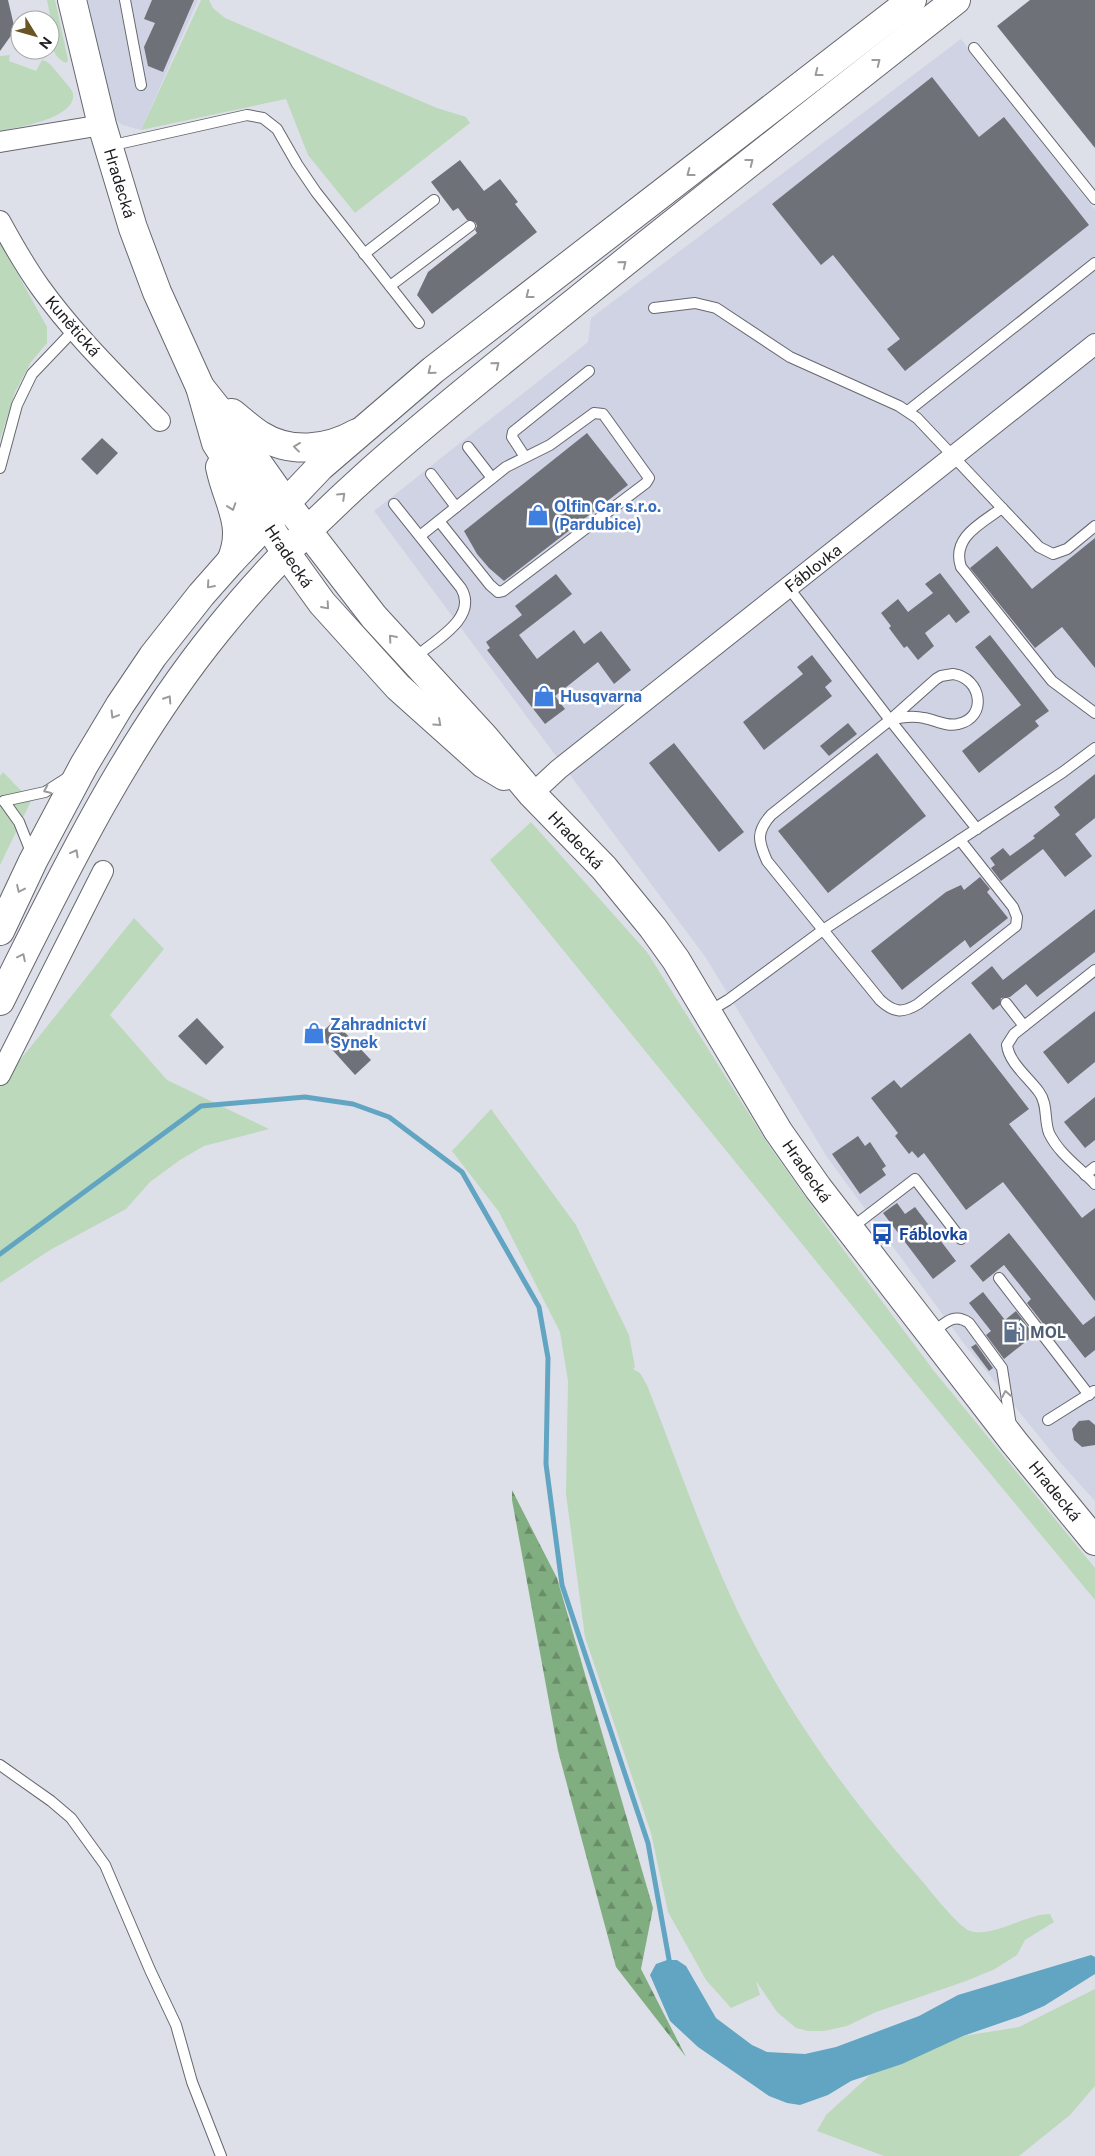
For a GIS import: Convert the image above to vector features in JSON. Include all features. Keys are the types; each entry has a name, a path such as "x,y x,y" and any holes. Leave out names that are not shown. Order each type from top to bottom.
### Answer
{"main road":[{"name":"Hradecká","path":"72,0 105,136 134,228 156,292 200,387 216,443 286,553 322,603 398,687 484,764 532,794"},
{"path":"0,931 33,861 84,765 120,705 153,656 231,561 320,468 433,370 912,0"},
{"path":"0,1001 68,866 145,734 217,630 307,530 362,477 458,396 956,0"},
{"name":"Hradecká","path":"200,387 235,430 286,503 351,588 412,660 485,738 532,794 604,868 640,913 676,960 778,1131 818,1188 1014,1442 1095,1540"},
{"path":"200,387 260,434 282,444 307,448 321,447 335,444 360,432"},
{"path":"216,443 222,474 238,523 238,542 231,561"}],"street":[{"path":"0,142 105,136"},
{"name":"Kunětická","path":"0,221 31,274 74,330 160,421"},
{"name":"Fáblovka","path":"532,794 559,769 1095,344"},
{"path":"0,1075 103,871"}],"lane":[{"path":"124,0 141,85"},
{"path":"974,48 1095,199"},
{"path":"105,136 247,116 263,118 277,129 306,178 418,324"},
{"path":"364,254 434,200"},
{"path":"390,286 470,226"},
{"path":"908,411 1095,264"},
{"path":"654,308 696,303 716,308 790,358 908,411 954,456 1039,547 1053,554 1067,549 1095,526"},
{"path":"0,468 17,406 32,374 74,330"},
{"path":"525,457 512,437 513,432 589,371"},
{"path":"420,536 512,463 550,445 589,415 599,413 606,418 649,478 503,591 498,592 490,585 439,521"},
{"path":"468,447 492,478"},
{"path":"431,474 456,507"},
{"path":"394,504 461,588 466,598 464,614 456,624 412,660"},
{"path":"1002,508 965,537 960,544 958,559 960,566 1052,681 1095,713"},
{"path":"788,587 976,829"},
{"path":"890,720 916,716 951,725 962,723 971,717 977,708 976,690 964,677 947,674 936,679 890,720 771,815 762,825 759,835 767,861 888,1007 900,1012 918,1004 1009,933 1017,921 1013,907 960,840"},
{"path":"707,1013 728,1000 823,930 1075,764 1095,748"},
{"path":"33,861 20,822 4,801 45,792 65,780 84,765"},
{"path":"1095,970 1011,1037 1007,1045 1007,1049 1043,1098 1047,1126 1053,1139 1070,1161 1095,1184"},
{"path":"1006,1003 1024,1026"},
{"path":"1085,1174 1095,1167"},
{"path":"850,1229 914,1179 960,1239"},
{"path":"999,1278 1092,1393 1048,1420"},
{"path":"931,1334 949,1320 956,1317 963,1319 969,1323 998,1360 1002,1368 1014,1442"},
{"path":"0,1765 51,1801 71,1818 105,1865 176,2025 192,2082 221,2156"}],"shaded area":[{"path":"88,0 198,0 141,130 122,125 113,117"},
{"name":"Fáblovka","path":"961,39 1095,210 1095,1501 1059,1461 965,1345 827,1157 706,958 374,511 588,342 591,318"}],"green space":[{"path":"47,0 55,0 57,10 49,10"},
{"path":"201,0 209,0 213,8 225,18 437,108 466,117 470,123 355,213 308,155 286,99 141,130"},
{"path":"60,23 68,60 66,63 60,59"},
{"path":"10,55 9,61 36,71 42,60 45,61 70,88 73,94 71,103 56,116 0,131 0,56"},
{"path":"0,242 47,327 47,343 31,362 15,392 0,440"},
{"path":"3,772 31,801 0,865 0,776"},
{"path":"531,822 647,952 768,1144 825,1225 934,1371 1095,1568 1095,1600 906,1372 490,860"},
{"path":"134,918 164,949 110,1015 167,1080 269,1129 204,1146 180,1160 150,1182 126,1209 50,1250 0,1283 0,1085"},
{"path":"491,1109 576,1225 629,1335 635,1367 633,1369 640,1373 647,1385 720,1573 750,1636 791,1708 814,1743 863,1810 942,1905 964,1928 970,1931 989,1931 1050,1914 1054,1922 1025,1940 1017,1955 995,1969 876,2012 847,2026 824,2031 808,2031 796,2028 777,2012 756,1981 760,1995 731,2008 706,1980 668,1912 651,1833 585,1637 566,1494 568,1381 560,1332 499,1212 452,1151"},
{"path":"512,1490 557,1578 653,1908 641,1969 686,2057 616,1967 558,1751 512,1500"},
{"path":"1095,1989 1095,2086 1070,2115 1019,2156 884,2156 817,2131 826,2115 870,2075 963,2036 1019,2027"}],"water":[{"path":"1091,1955 1095,1957 1095,1974 1044,2006 963,2036 902,2064 851,2081 828,2095 800,2105 787,2103 769,2096 698,2047 670,2021 650,1975 656,1964 667,1960 677,1960 686,1966 716,2018 752,2045 767,2052 805,2054 836,2047 919,2016 958,1995"}],"building":[{"path":"0,0 8,0 10,10 10,37 0,51"},
{"path":"152,0 194,0 163,72 148,66 144,47 155,23 144,19"},
{"path":"1030,0 1095,0 1095,148 997,26"},
{"path":"932,77 979,137 1004,117 1089,225 905,371 887,349 900,339 833,255 821,265 772,204"},
{"path":"460,160 484,191 500,179 518,202 515,204 537,232 432,314 417,295 428,272 477,233 475,222 467,220 458,208 453,211 431,182"},
{"name":"Olfin Car s.r.o. (Pardubice)","path":"587,433 628,485 504,581 477,554 464,531"},
{"path":"102,438 118,453 97,475 81,459"},
{"path":"1095,538 1095,668 1062,627 1035,648 970,568 997,546 1032,589"},
{"path":"940,573 970,612 956,623 949,614 925,633 934,646 918,660 907,646 904,648 889,628 891,626 881,613 898,599 908,612 933,593 925,584"},
{"path":"556,574 572,594 519,635 537,659 574,630 584,644 601,631 631,670 614,684 598,662 555,696 565,709 545,724 487,650 490,648 486,642 522,615 515,606"},
{"path":"990,635 1049,711 1035,721 1039,726 979,773 962,751 1021,705 975,647"},
{"path":"812,655 832,681 825,687 832,696 764,750 743,722 803,674 797,667"},
{"path":"848,723 857,734 829,756 820,746"},
{"path":"674,743 744,832 719,852 649,763"},
{"path":"877,753 926,816 828,893 778,831"},
{"path":"1095,774 1095,818 1075,834 1092,856 1065,877 1043,849 1001,881 991,868 995,865 990,858 1003,848 1010,856 1035,838 1033,836 1060,815 1054,807"},
{"path":"980,877 990,889 987,892 1008,918 970,948 965,940 902,990 871,951 946,892 961,885 964,890"},
{"path":"1095,909 1095,952 1037,997 1026,984 1010,997 1001,998 1000,1005 993,1010 971,983 992,966 1003,980"},
{"path":"1095,1011 1095,1062 1068,1084 1043,1052"},
{"path":"197,1018 224,1047 206,1065 178,1036"},
{"path":"334,1021 371,1060 355,1075 319,1035"},
{"path":"970,1033 1029,1109 1009,1124 1082,1218 1095,1208 1095,1301 1003,1182 966,1210 924,1153 918,1158 912,1151 909,1154 895,1136 898,1133 871,1098 894,1080 901,1088"},
{"path":"1095,1097 1095,1140 1085,1148 1064,1122"},
{"path":"858,1136 865,1146 870,1142 886,1166 882,1169 886,1175 860,1194 832,1154"},
{"path":"897,1203 905,1214 915,1207 956,1261 933,1279 883,1213"},
{"path":"1009,1233 1083,1325 1095,1316 1095,1350 1085,1358 1067,1335 1060,1340 1048,1324 1045,1326 1027,1303 1031,1299 1004,1265 983,1282 970,1266"},
{"path":"983,1292 1005,1320 1016,1311 1034,1335 1004,1359 986,1335 991,1331 969,1303"},
{"path":"976,1344 993,1368 989,1371 971,1347"},
{"path":"1089,1420 1095,1425 1095,1445 1082,1447 1074,1440 1072,1429 1079,1421"}],"waterway":[{"path":"0,1254 201,1106 305,1097 353,1104 389,1117 462,1172 539,1307 548,1358 546,1464 562,1585 648,1843 670,1965"}],"place":[{"name":"Olfin Car s.r.o. (Pardubice)","path":"538,515"},
{"name":"Husqvarna","path":"544,696"},
{"name":"Zahradnictví Synek","path":"314,1033"},
{"name":"Fáblovka","path":"882,1234"},
{"name":"MOL","path":"1014,1332"}]}
